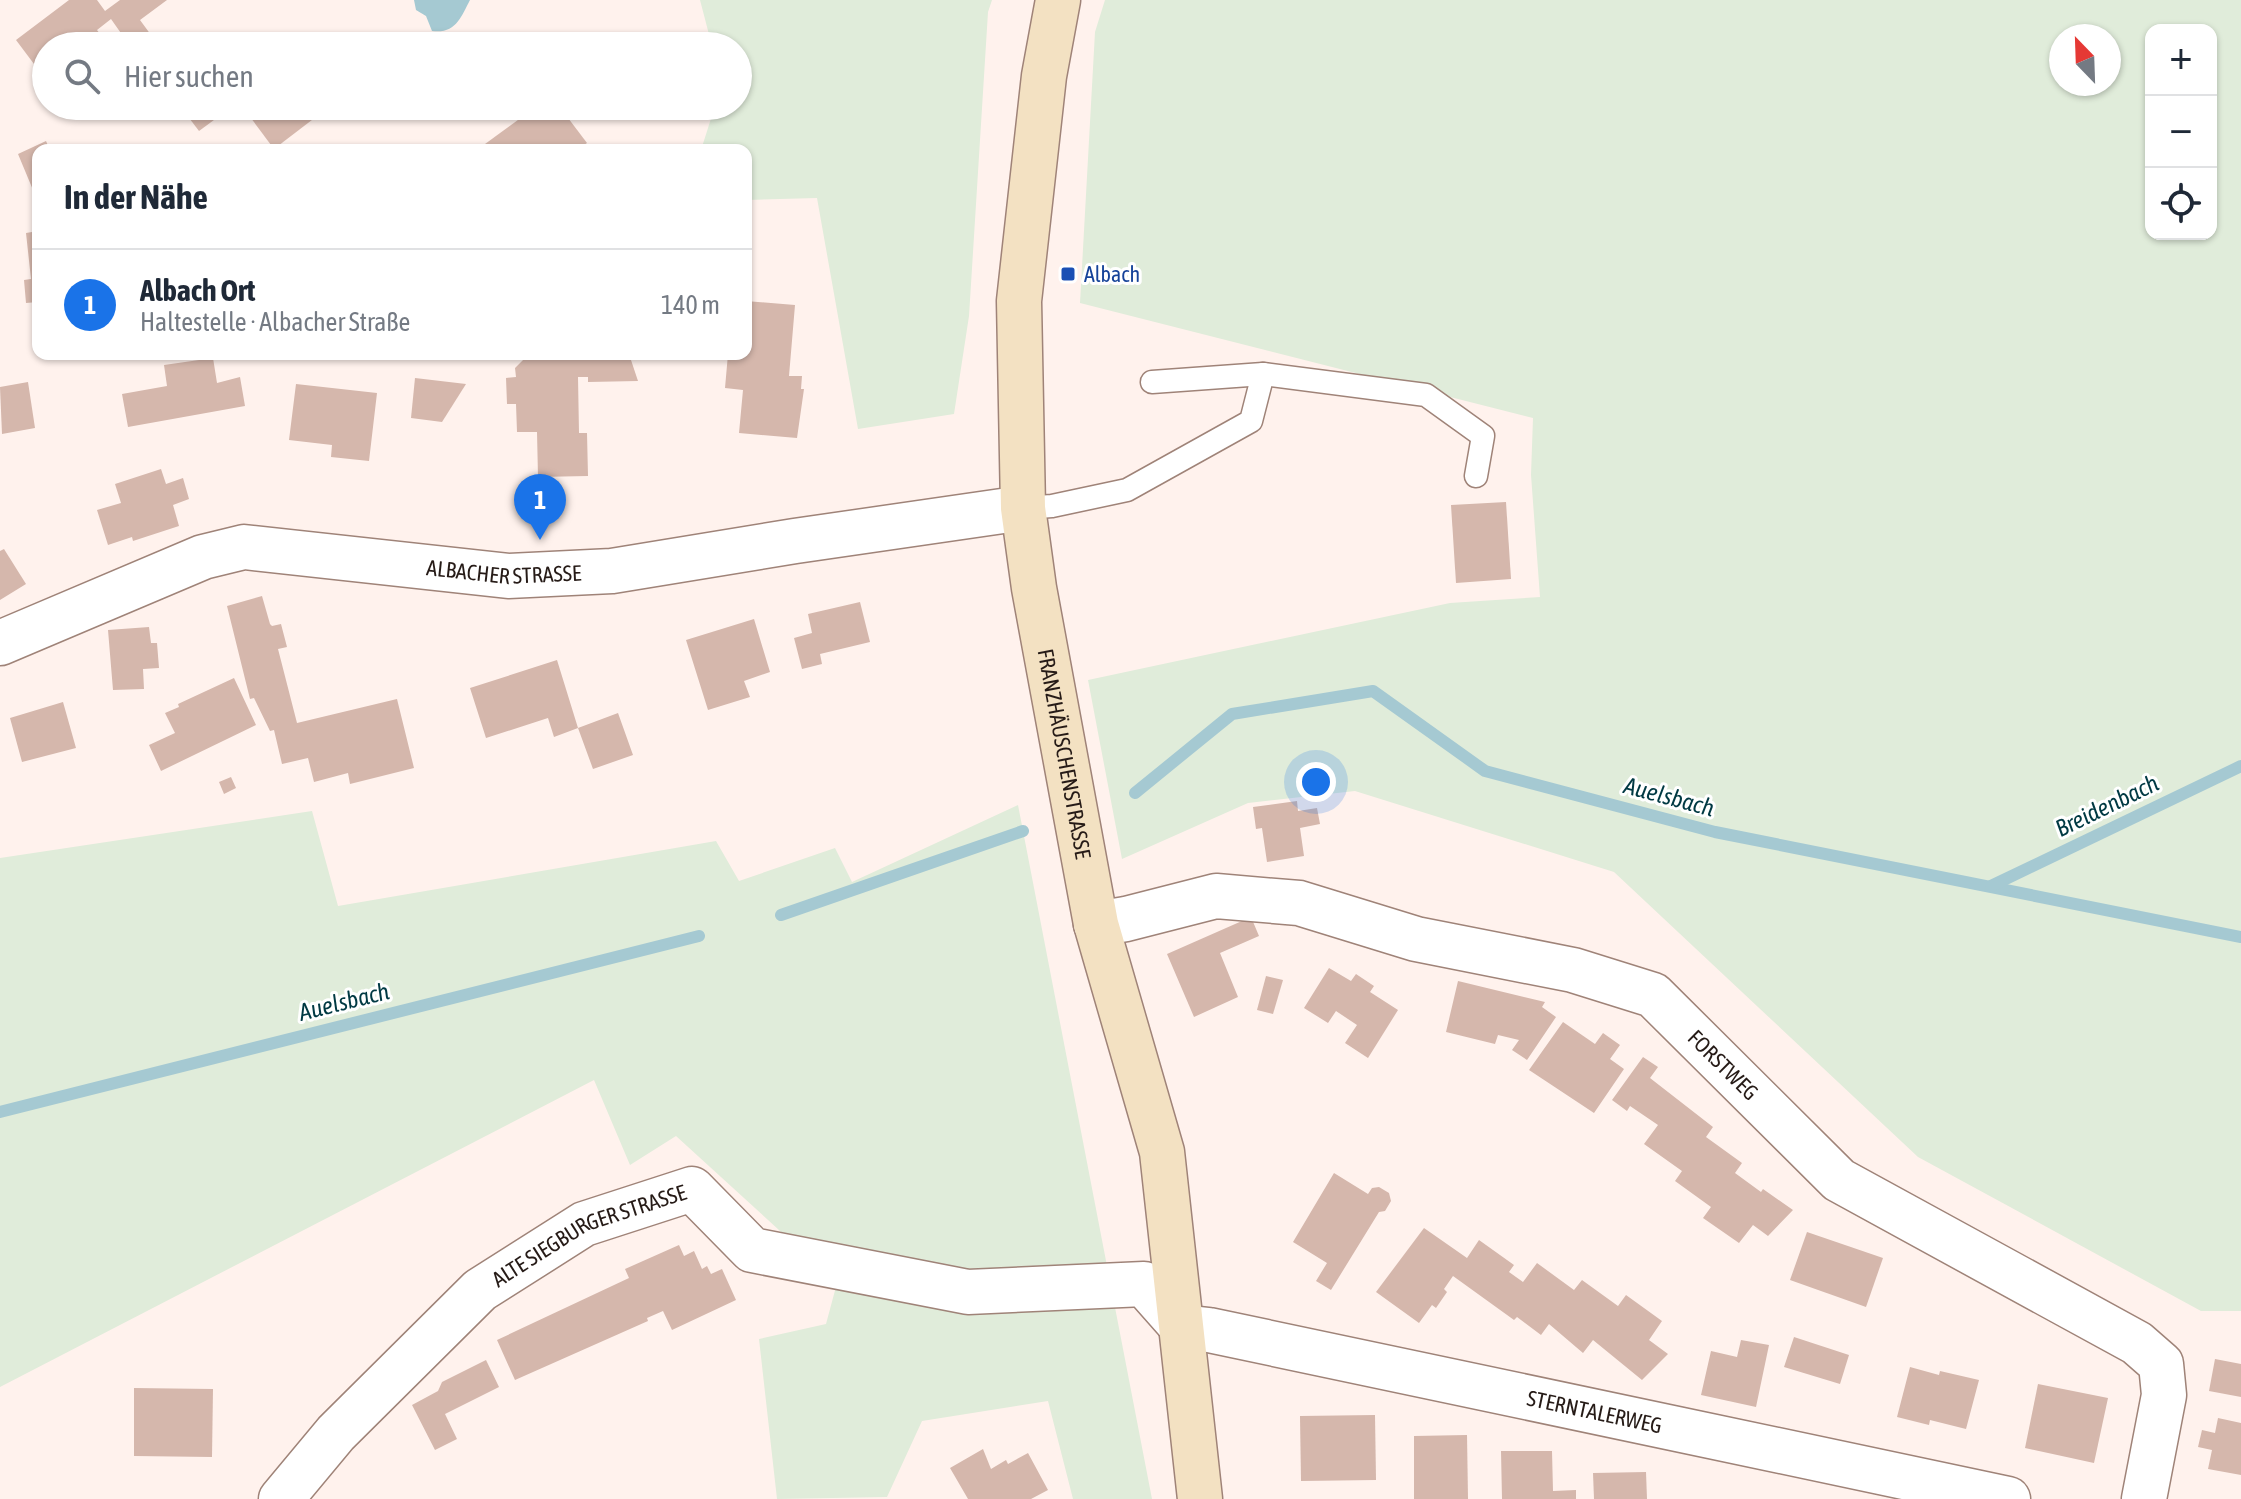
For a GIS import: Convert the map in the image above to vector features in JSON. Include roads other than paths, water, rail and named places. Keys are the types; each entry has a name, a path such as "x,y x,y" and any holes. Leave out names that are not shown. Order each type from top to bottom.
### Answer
{"street":[{"name":"FRANZHÄUSCHENSTRASSE","path":"1058,0 1044,76 1019,301 1023,508 1034,588 1096,924 1162,1152 1200,1499"},
{"name":"ALBACHER STRASSE","path":"0,643 203,557 244,547 508,576 612,571 1023,508"},
{"name":"FORSTWEG","path":"1096,924 1216,896 1299,903 1416,939 1573,970 1653,995 1839,1180 2137,1343 2161,1364 2164,1395 2144,1499"},
{"name":"ALTE SIEGBURGER STRASSE","path":"281,1499 336,1433 480,1290 584,1224 692,1189 752,1250 968,1292 1144,1284 1182,1327"},
{"name":"STERNTALERWEG","path":"1182,1327 1224,1333 2008,1499"}],"lane":[{"path":"1023,508 1052,506 1127,490 1251,421 1263,374"},
{"path":"1152,382 1263,374 1426,395 1483,436 1476,476"}],"water":[{"path":"414,0 470,0 457,23 447,30 432,31 426,16 416,10"}],"waterway":[{"name":"Auelsbach","path":"1135,793 1232,714 1373,691 1485,771 1715,832 2241,937"},
{"name":"Breidenbach","path":"1991,886 2241,766"},
{"name":"Auelsbach","path":"781,915 1023,831"},
{"name":"Auelsbach","path":"0,1112 699,936"}],"place":[{"name":"Albach","path":"1068,274"},
{"name":"Albach Ort","path":"540,540"}]}
